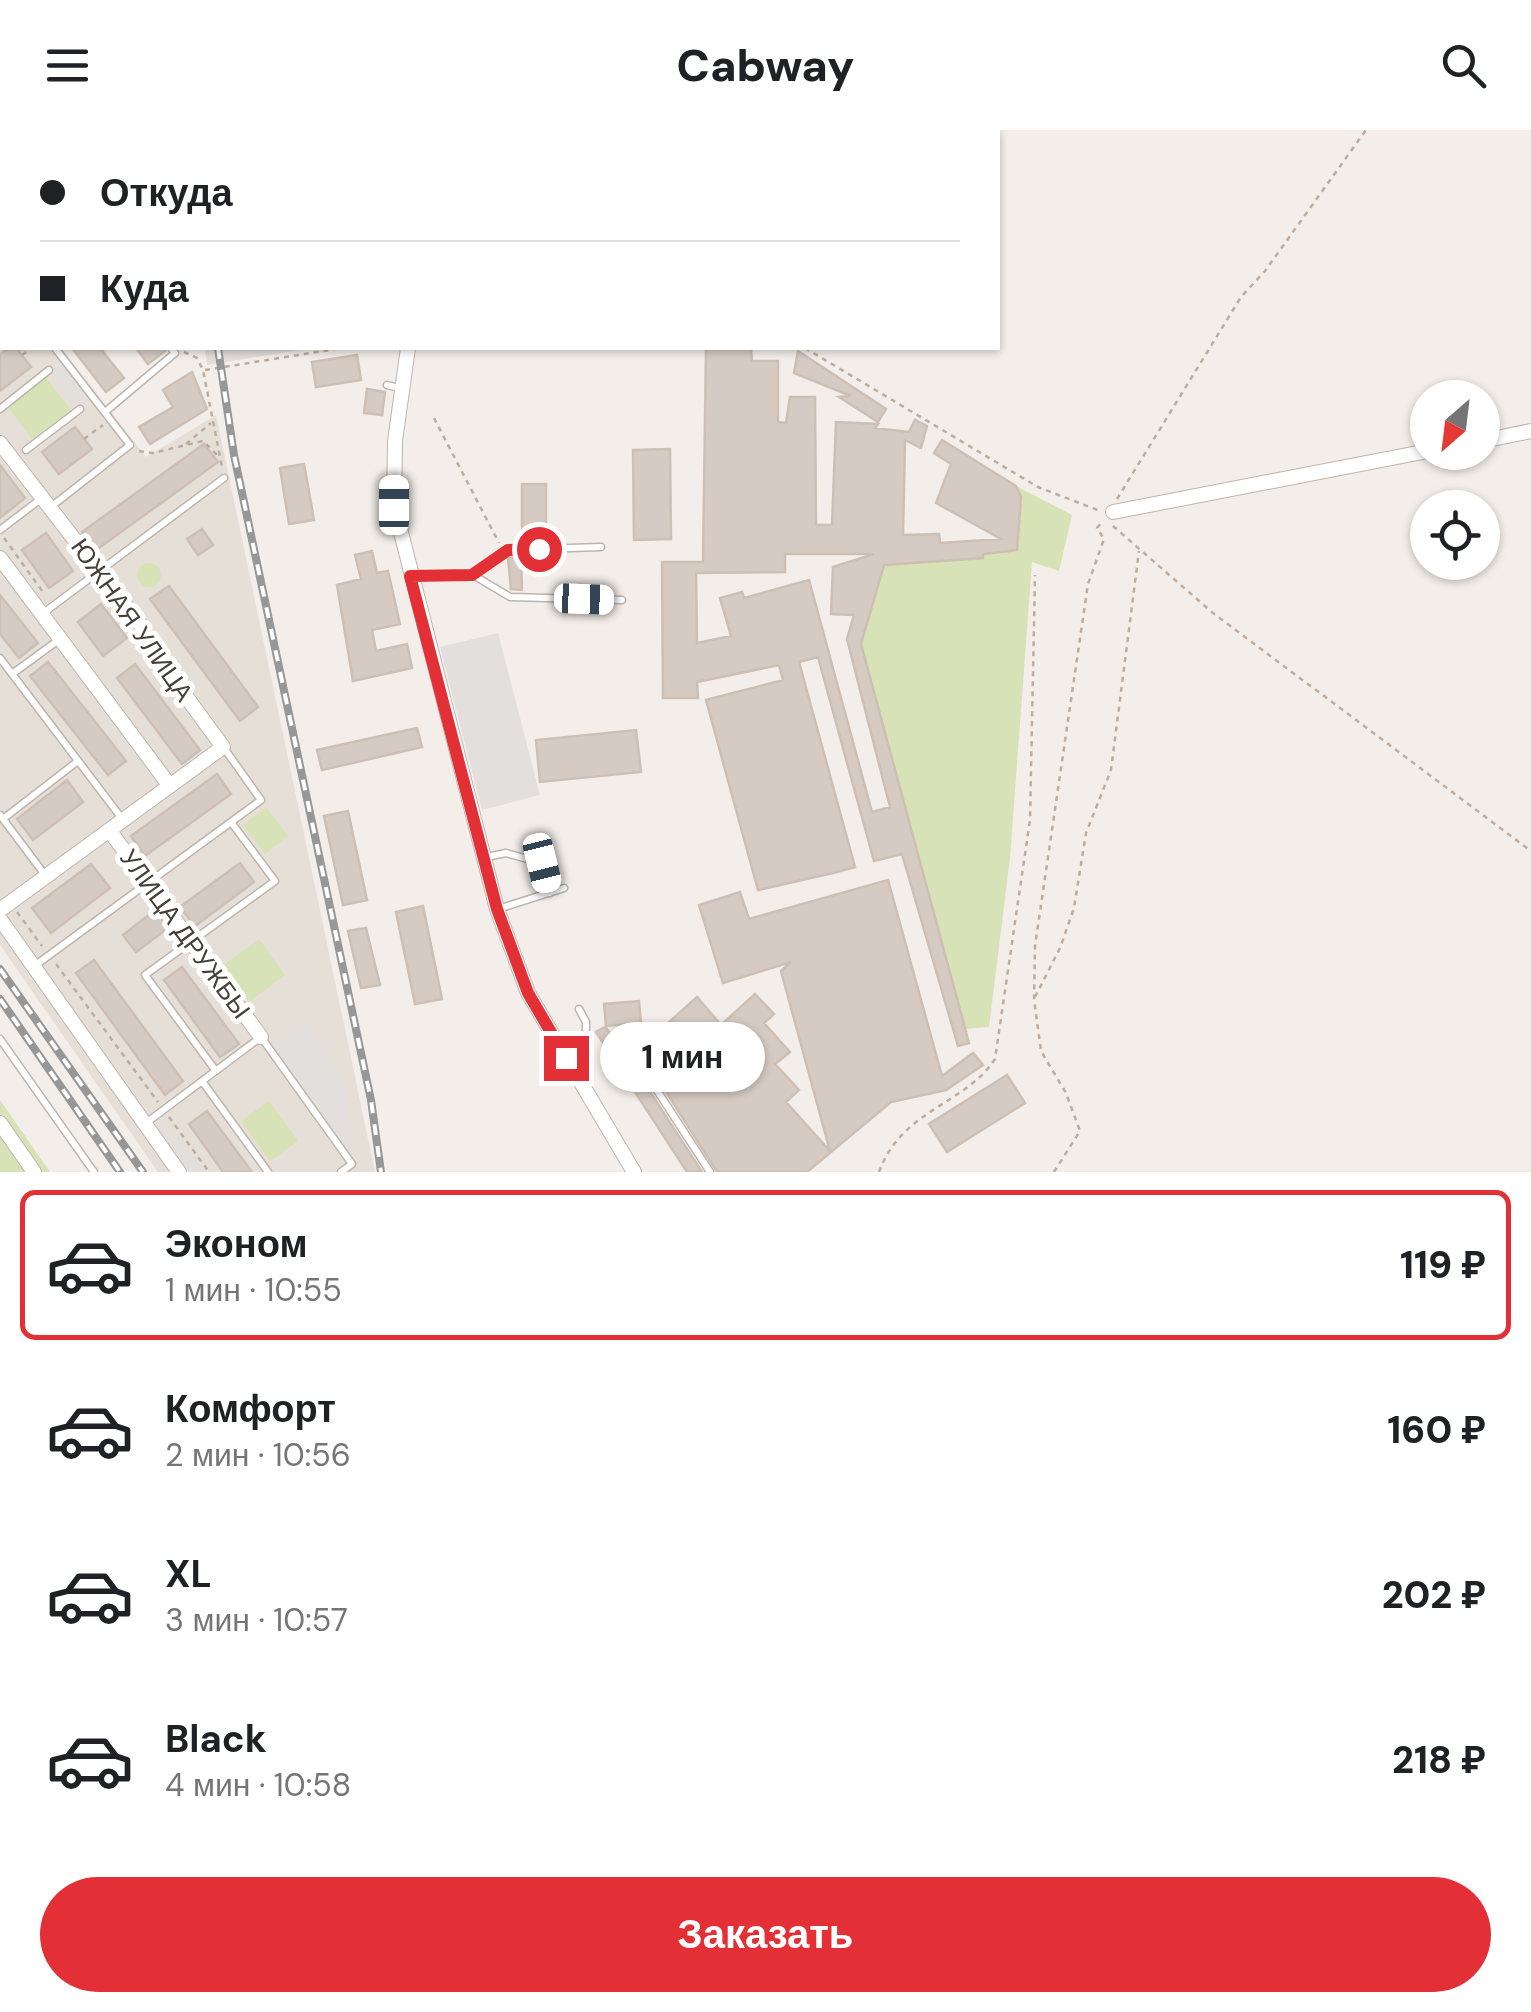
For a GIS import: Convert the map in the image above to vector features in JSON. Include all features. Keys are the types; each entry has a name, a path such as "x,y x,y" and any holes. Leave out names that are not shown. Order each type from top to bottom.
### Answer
{"street":[{"path":"408,350 394,441 394,505 410,576 437,654 497,909 528,993 634,1172"},
{"path":"1500,437 1531,431"},
{"name":"ЮЖНАЯ УЛИЦА","path":"0,443 100,571 223,747"},
{"path":"1113,512 1410,454"},
{"path":"0,558 170,786"},
{"path":"5,906 223,747"},
{"name":"УЛИЦА ДРУЖБЫ","path":"109,830 261,1037"},
{"path":"0,920 179,1172"},
{"path":"0,1123 34,1172"}],"lane":[{"path":"0,530 130,445 57,350"},
{"path":"108,416 173,350"},
{"path":"0,408 50,370"},
{"path":"388,385 404,389"},
{"path":"26,450 80,408"},
{"path":"42,614 224,478"},
{"path":"472,575 508,550 601,547"},
{"path":"410,576 472,575 510,597 622,600"},
{"path":"12,674 60,639"},
{"path":"0,658 123,820"},
{"path":"33,967 262,800 223,747"},
{"path":"46,876 2,817 78,761"},
{"path":"216,1070 145,975 275,881 232,822"},
{"path":"484,858 506,853 542,863 550,893"},
{"path":"497,909 564,888"},
{"path":"578,1009 586,1022 585,1090"},
{"path":"145,1124 261,1037 352,1164 342,1172"},
{"path":"0,1039 94,1172"},
{"path":"625,1041 710,1172"},
{"path":"202,1081 268,1172"}],"path":[{"path":"1366,130 1265,271 1240,297 1118,493 1112,525 1228,625 1531,851"},
{"path":"22,355 29,350"},
{"path":"173,350 197,358 204,370 224,478"},
{"path":"204,370 329,350"},
{"path":"809,350 1038,487 1082,508 1113,512"},
{"path":"84,439 108,416"},
{"path":"434,418 499,543"},
{"path":"186,444 212,422"},
{"path":"130,445 153,453 186,444 212,445 220,460"},
{"path":"1054,1172 1080,1131 1066,1092 1042,1051 1034,999 1034,946 1088,584 1104,539 1097,528 1113,512"},
{"path":"1034,999 1060,948 1074,908 1086,833 1111,770 1139,550"},
{"path":"879,1172 886,1152 904,1132 995,1059 1030,820 1035,575"},
{"path":"5,906 49,955 210,1172"}],"shaded area":[{"path":"0,350 63,350 146,457 216,415 375,1172 158,1172 0,945"},
{"path":"205,350 300,350 207,365"},
{"path":"64,359 94,397 80,409 49,370"},
{"path":"498,633 540,795 482,810 440,647"},
{"path":"307,1021 348,1090 352,1164 268,1047"},
{"path":"168,1124 203,1172 179,1172 152,1135"}],"green space":[{"path":"46,378 71,410 32,439 8,407"},
{"path":"1016,486 1072,515 1059,571 1032,562 1010,858 989,1027 965,1029 861,644 884,565 982,558 983,554 1017,550 1021,497"},
{"path":"149,563 161,575 149,587 137,575"},
{"path":"266,807 288,836 265,854 243,825"},
{"path":"259,939 285,975 249,1002 222,966"},
{"path":"0,1100 50,1172 0,1172"},
{"path":"269,1101 298,1141 270,1161 241,1121"}],"building":[{"path":"18,350 31,367 0,391 0,354"},
{"path":"74,350 102,350 124,378 106,392"},
{"path":"138,350 165,350 165,351 148,364"},
{"path":"706,350 751,350 752,361 778,361 778,422 786,423 790,397 815,397 816,525 832,525 836,422 878,424 875,428 909,432 915,420 927,426 921,448 905,440 903,535 939,534 940,543 1001,539 936,503 951,464 934,453 942,440 1016,486 1021,497 1017,550 983,554 983,558 884,565 861,644 969,1043 958,1046 902,854 874,861 818,657 799,662 855,867 758,890 706,700 783,680 779,665 697,682 698,698 663,698 662,562 703,562","holes":["785,554 874,554 833,567 831,614 854,615 847,639 890,807 872,812 809,580 744,598 742,592 720,598 731,636 697,643 696,573 785,572"]},
{"path":"798,351 886,409 878,422 839,397 851,396 794,373"},
{"path":"357,355 361,380 316,387 312,362"},
{"path":"192,372 207,409 150,444 139,427 173,407 163,390"},
{"path":"367,389 385,392 382,415 364,413"},
{"path":"75,427 92,449 59,474 42,452"},
{"path":"204,444 218,462 96,550 82,532"},
{"path":"670,449 671,539 634,540 633,450"},
{"path":"304,464 314,520 289,524 280,468"},
{"path":"0,465 25,498 0,518"},
{"path":"522,484 546,484 546,536 522,536"},
{"path":"202,529 213,545 198,555 187,539"},
{"path":"46,533 73,571 49,588 22,550"},
{"path":"372,551 377,573 388,571 400,624 372,630 376,651 407,644 412,668 353,681 337,585 361,579 355,555"},
{"path":"521,557 522,590 511,589 508,558"},
{"path":"169,586 258,707 240,721 150,599"},
{"path":"0,595 38,643 19,658 0,634"},
{"path":"101,604 127,638 103,656 78,622"},
{"path":"48,662 126,761 108,775 30,676"},
{"path":"135,664 200,750 182,764 117,678"},
{"path":"417,728 422,747 322,770 317,750"},
{"path":"636,730 641,772 540,782 536,740"},
{"path":"217,774 231,794 145,856 131,836"},
{"path":"67,780 83,802 33,840 17,819"},
{"path":"348,811 367,900 343,905 324,816"},
{"path":"240,863 254,882 195,926 180,907"},
{"path":"91,864 110,888 51,933 32,908"},
{"path":"888,880 942,1076 973,1053 983,1065 946,1090 891,1102 807,1172 717,1172 639,1049 697,997 721,1025 755,994 774,1014 764,1023 790,1052 775,1064 799,1090 786,1102 830,1151 781,971 791,962 723,983 699,905 740,892 749,919"},
{"path":"423,906 442,999 415,1004 396,912"},
{"path":"155,910 168,928 136,952 123,935"},
{"path":"366,928 380,985 361,988 348,931"},
{"path":"94,960 183,1081 165,1095 76,973"},
{"path":"182,967 239,1044 220,1057 164,980"},
{"path":"639,1001 641,1023 606,1026 604,1004"},
{"path":"605,1027 702,1172 687,1172 596,1032"},
{"path":"1007,1075 1025,1103 947,1152 929,1124"},
{"path":"207,1111 252,1172 223,1172 189,1124"}],"railway":[{"path":"218,350 234,455 371,1100 381,1172"},
{"path":"0,969 143,1172"},
{"path":"0,999 120,1172"}],"route":[{"path":"539,549 508,550 472,575 410,576 497,909 528,993 566,1058"}]}
